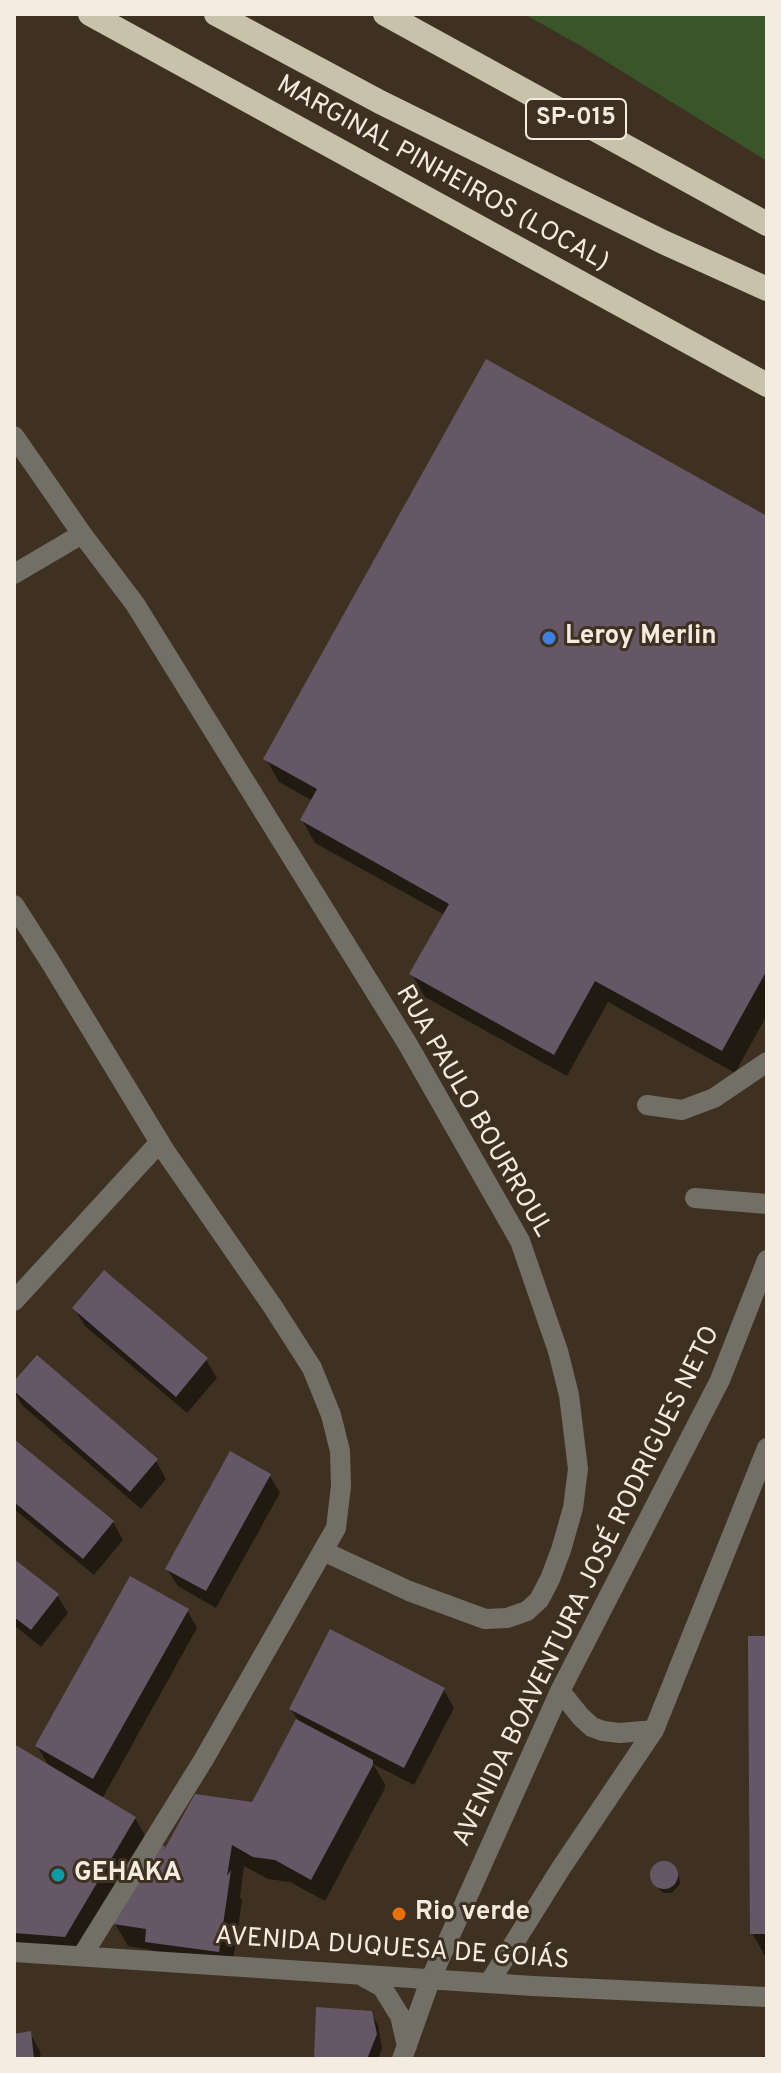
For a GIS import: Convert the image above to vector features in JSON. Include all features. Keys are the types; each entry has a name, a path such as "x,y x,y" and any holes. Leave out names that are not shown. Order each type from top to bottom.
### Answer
{"highway":[{"name":"MARGINAL PINHEIROS (LOCAL)","path":"90,14 767,385"},
{"path":"216,14 380,102 663,242 767,289"},
{"name":"SP-015","path":"385,14 767,224"},
{"path":"738,368 767,369"}],"street":[{"name":"RUA PAULO BOURROUL","path":"14,436 135,604 407,1043 520,1241 558,1351 569,1395 578,1469 573,1508 561,1550 539,1600 527,1611 507,1618 485,1619 409,1591 323,1551"},
{"path":"14,574 82,534"},
{"path":"14,905 160,1142 312,1368 340,1451 341,1486 336,1528 204,1759 82,1956"},
{"path":"647,1105 682,1110 714,1098 767,1062"},
{"path":"14,1301 160,1142"},
{"path":"695,1198 767,1204"},
{"name":"AVENIDA BOAVENTURA JOSÉ RODRIGUES NETO","path":"405,2053 431,1978 560,1691 720,1380 767,1260"},
{"path":"489,1983 561,1868 654,1730 767,1448"},
{"path":"560,1691 592,1727 620,1733 654,1730"},
{"name":"AVENIDA DUQUESA DE GOIÁS","path":"14,1952 489,1983 767,1997"},
{"path":"360,1974 382,1987 400,2016 405,2053"}],"green space":[{"path":"524,14 767,14 767,161 581,46"}],"building":[{"name":"Leroy Merlin","path":"486,359 767,516 767,970 722,1051 595,981 554,1055 409,974 449,904 300,820 317,789 263,759"},
{"path":"104,1270 208,1358 176,1397 72,1308"},
{"path":"37,1355 158,1459 130,1492 14,1391 14,1381"},
{"path":"14,1439 114,1521 83,1559 14,1502"},
{"path":"230,1451 271,1474 206,1591 165,1569"},
{"path":"14,1559 59,1594 31,1630 14,1617"},
{"path":"130,1576 189,1609 93,1779 35,1746"},
{"path":"330,1629 445,1688 404,1768 289,1709"},
{"path":"748,1636 767,1636 767,1934 750,1934"},
{"path":"296,1719 373,1760 311,1880 275,1860 253,1857 232,1845 219,1952 145,1942 146,1929 113,1924 148,1843 165,1846 164,1850 195,1794 252,1802"},
{"name":"GEHAKA","path":"14,1744 136,1817 65,1937 14,1933"},
{"path":"664,1861 674,1865 678,1875 674,1885 664,1889 654,1885 650,1875 654,1865"},
{"path":"316,2007 372,2011 377,2034 367,2059 314,2059"},
{"path":"31,2031 34,2059 14,2059 14,2034"}],"place":[{"name":"Leroy Merlin","path":"549,638"},
{"name":"GEHAKA","path":"58,1875"},
{"name":"Rio verde","path":"399,1914"}]}
